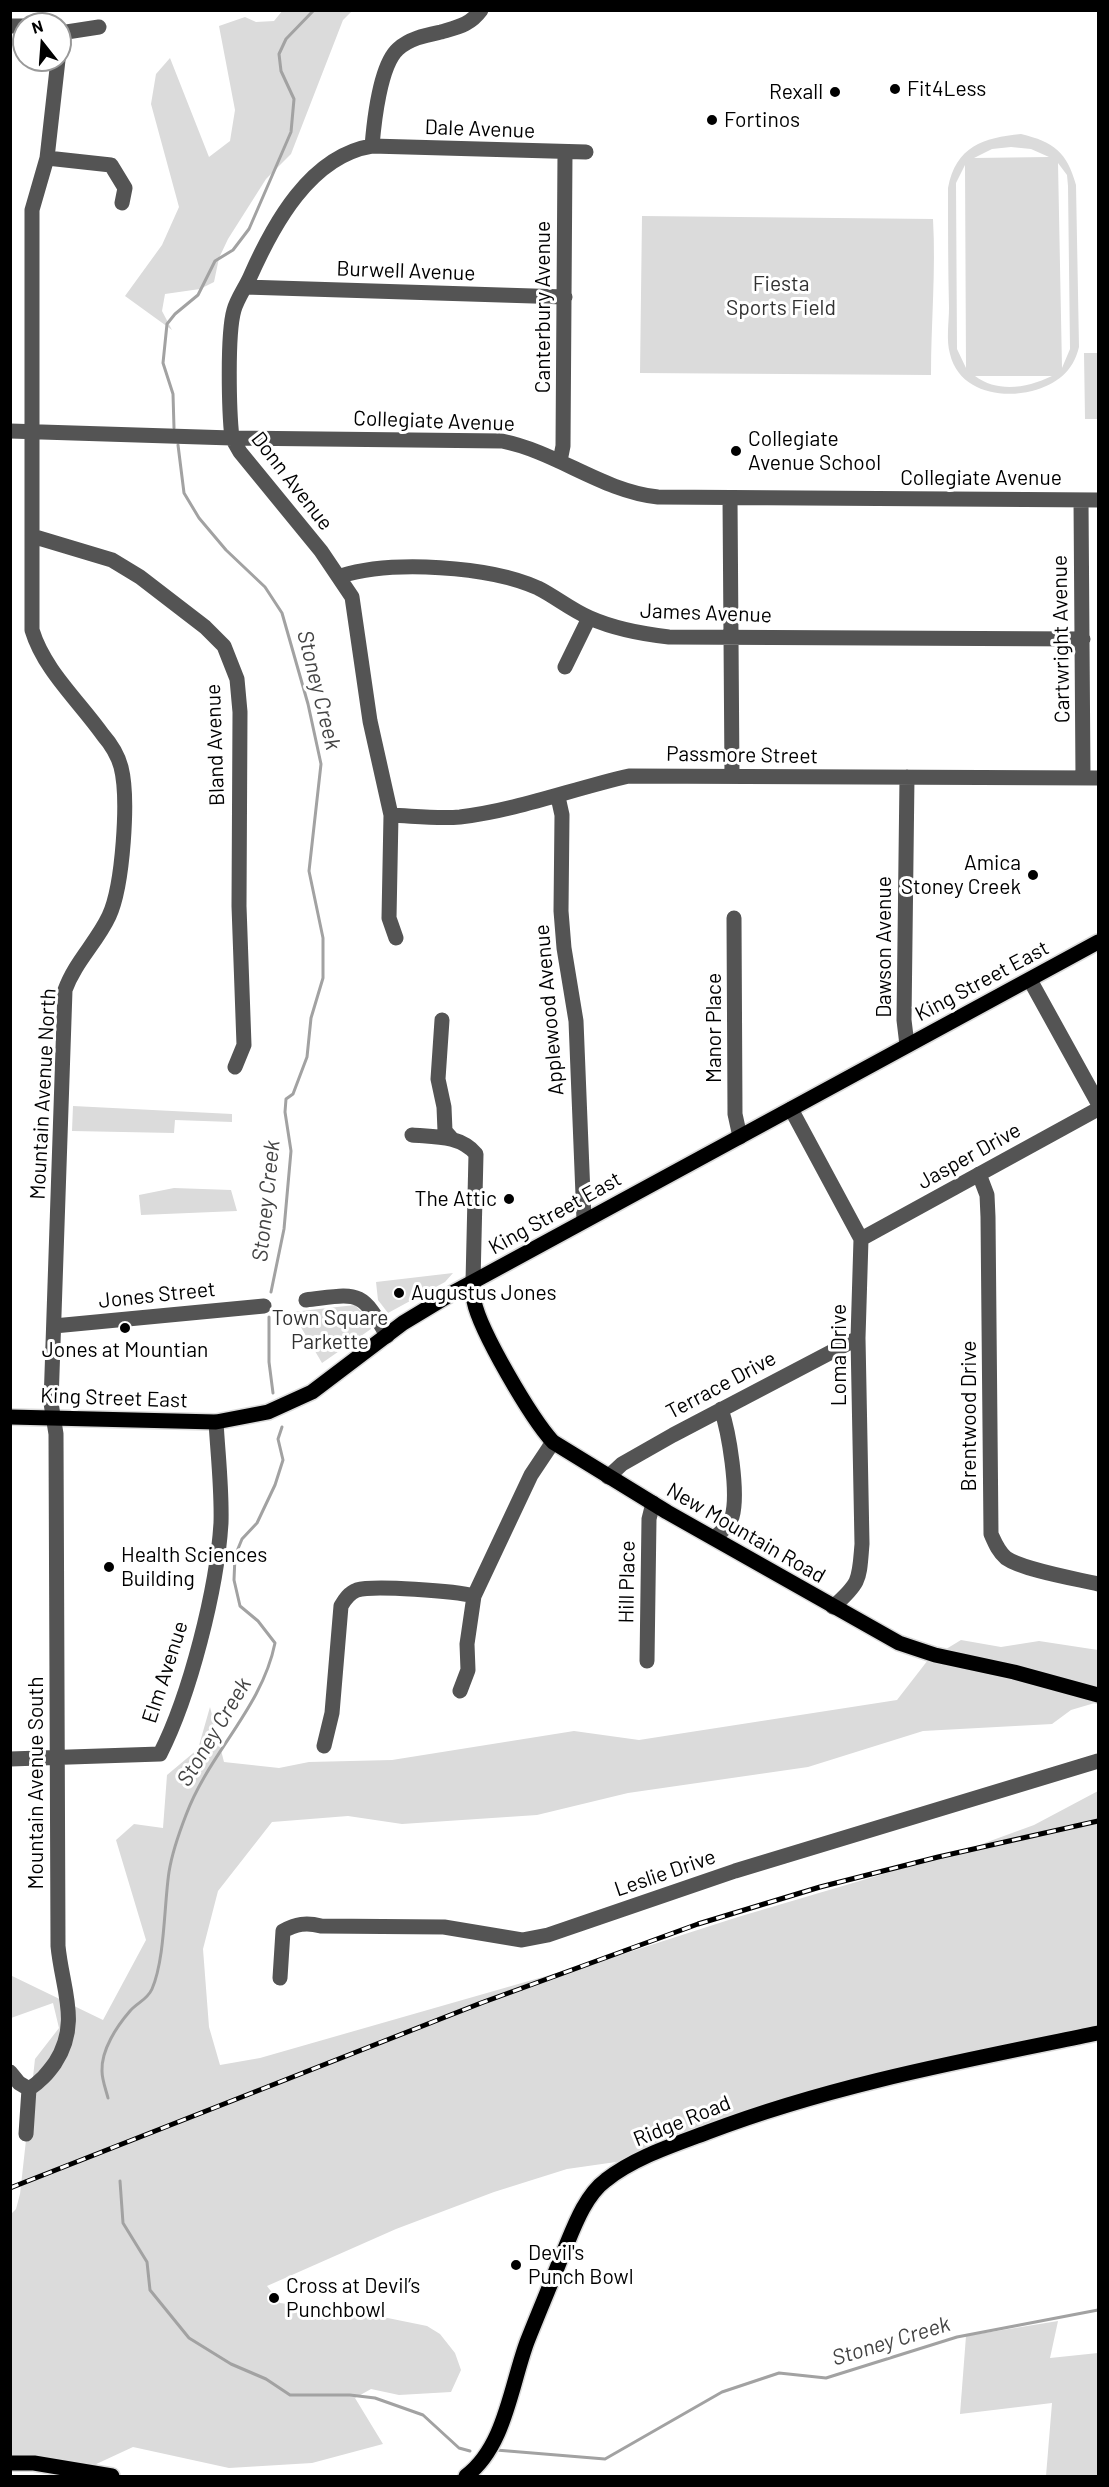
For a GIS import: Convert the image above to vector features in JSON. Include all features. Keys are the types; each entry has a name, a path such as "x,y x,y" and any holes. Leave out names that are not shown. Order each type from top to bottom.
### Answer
{"main road":[{"name":"King Street East","path":"10,1417 216,1422 268,1412 312,1392 387,1336 474,1282 584,1220 1098,942"},
{"name":"New Mountain Road","path":"474,1282 473,1299 486,1330 533,1418 553,1442 608,1477 832,1607 899,1643 935,1655 1014,1671 1098,1695"},
{"name":"Ridge Road","path":"466,2476 489,2448 500,2426 527,2343 564,2251 587,2202 603,2181 645,2157 747,2117 892,2075 1098,2033"},
{"path":"10,2463 34,2463 112,2476"}],"street":[{"path":"372,146 382,88 392,56 400,47 420,37 465,26 474,20 481,10"},
{"path":"72,31 99,27"},
{"name":"Mountain Avenue North","path":"51,1418 65,990 70,973 108,918 117,897 122,864 123,785 121,765 105,737 38,650 32,630 32,210 46,158 57,72"},
{"name":"Dale Avenue","path":"372,146 586,152"},
{"name":"Donn Avenue","path":"372,146 346,152 285,209 245,287 234,311 232,332 232,438 240,452 341,576 352,597 370,721 391,815 389,918 396,938"},
{"name":"Canterbury Avenue","path":"560,461 563,446 565,153"},
{"path":"46,158 111,165 125,188 122,203"},
{"name":"Burwell Avenue","path":"245,287 565,297"},
{"name":"Collegiate Avenue","path":"10,431 232,438 502,441 533,449 625,491 641,495 729,498 1098,500"},
{"path":"729,498 732,776"},
{"name":"Cartwright Avenue","path":"1081,500 1083,639 1091,778"},
{"name":"Bland Avenue","path":"32,536 112,560 140,578 206,627 224,646 237,679 240,712 239,906 244,1045 235,1067"},
{"name":"James Avenue","path":"341,576 363,569 405,568 455,569 501,576 538,588 589,618 638,633 669,637 1083,639"},
{"path":"565,667 589,618"},
{"name":"Passmore Street","path":"391,815 456,817 502,810 558,797 629,776 1091,778"},
{"name":"Dawson Avenue","path":"907,777 904,1020 907,1045"},
{"name":"Applewood Avenue","path":"558,797 562,815 563,939 576,1021 584,1220"},
{"name":"Manor Place","path":"734,918 735,1114 740,1137"},
{"path":"1030,980 1098,1103"},
{"path":"442,1020 438,1079 444,1107 445,1131 452,1138 470,1147 476,1154 474,1282"},
{"path":"791,1109 861,1239"},
{"name":"Jasper Drive","path":"861,1239 1098,1110"},
{"path":"412,1136 452,1138"},
{"name":"Brentwood Drive","path":"979,1174 987,1195 988,1218 991,1534 998,1550 1008,1559 1050,1574 1098,1584"},
{"name":"Loma Drive","path":"832,1607 855,1587 861,1553 858,1338 861,1239"},
{"path":"306,1300 351,1295 360,1298 370,1306 387,1336"},
{"name":"Jones Street","path":"54,1326 264,1306"},
{"name":"Terrace Drive","path":"608,1477 622,1464 721,1409 858,1338"},
{"path":"714,1538 725,1529 731,1518 734,1504 729,1431 721,1409"},
{"name":"Mountain Avenue South","path":"29,2089 43,2080 64,2049 69,2035 67,2000 58,1946 56,1434 51,1418"},
{"name":"Elm Avenue","path":"57,1758 160,1754 194,1657 217,1562 221,1522 216,1422"},
{"path":"460,1691 468,1670 467,1644 474,1596 531,1475 553,1442"},
{"name":"Hill Place","path":"646,1661 649,1519 653,1503"},
{"path":"324,1746 333,1702 340,1605 347,1595 359,1590 433,1591 474,1596"},
{"path":"10,1759 57,1758"},
{"name":"Leslie Drive","path":"279,1978 283,1931 293,1925 309,1923 321,1926 416,1926 467,1929 522,1940 548,1935 735,1871 1098,1761"},
{"path":"10,2072 19,2083 29,2089 26,2134"}],"green space":[{"path":"283,10 352,11 343,20 291,154 266,179 228,239 219,258 214,282 200,289 165,294 162,311 172,330 125,296 162,245 179,207 151,104 156,74 170,58 209,157 230,141 235,110 219,26 245,17 256,22 274,21"},
{"path":"1021,134 1051,145 1057,150 1068,164 1076,185 1079,347 1068,370 1049,385 1020,393 994,393 971,384 962,377 950,354 948,188 957,162 973,147 995,138","holes":["1011,147 1031,149 1049,157 974,158 992,149","1058,163 1067,175 1068,186 1070,349 1062,368","965,165 966,368 957,349 956,183","975,376 1052,376 1013,387 993,385"]},
{"name":"Fiesta Sports Field","path":"642,216 933,219 931,375 640,373"},
{"path":"1084,353 1098,353 1098,419 1085,419"},
{"path":"73,1106 232,1114 232,1122 175,1120 174,1133 72,1131"},
{"path":"174,1188 231,1190 237,1211 141,1215 139,1195"},
{"path":"453,1273 445,1282 388,1313 378,1300 376,1282"},
{"name":"Town Square Parkette","path":"355,1305 368,1319 371,1329 322,1363 292,1312"},
{"path":"961,1640 1001,1647 1039,1641 1098,1650 1098,1702 1071,1710 1052,1724 923,1731 808,1767 628,1793 537,1815 402,1824 348,1816 272,1822 218,1891 203,1949 209,2027 220,2065 260,2058 623,1954 738,1917 971,1848 1034,1825 1098,1791 1098,2030 860,2079 644,2158 567,2169 494,2192 396,2229 267,2286 280,2303 368,2314 427,2326 440,2334 455,2353 461,2370 451,2392 399,2395 371,2389 355,2398 383,2444 312,2463 229,2468 133,2447 92,2466 11,2458 11,2214 16,2209 20,2194 35,2059 59,2028 53,2003 11,2018 10,1975 103,2020 146,1940 116,1840 134,1824 163,1828 167,1775 198,1749 210,1707 224,1762 279,1768 309,1762 392,1760 574,1731 639,1740 897,1700 928,1660"},
{"path":"1058,2321 1050,2358 1098,2353 1098,2476 1046,2476 1052,2403 960,2414 966,2336"}],"waterway":[{"name":"Stoney Creek","path":"174,428 173,394 163,363 167,324 175,314 198,295 215,261 233,250 249,229 291,132 294,99 281,71 279,54 286,39 314,10"},
{"name":"Stoney Creek","path":"178,445 184,493 199,518 226,550 265,587 282,613 308,704 321,764 309,871 323,938 323,978 311,1018 307,1057 293,1094 286,1099 285,1112 291,1151 284,1229 271,1292"},
{"name":"Stoney Creek","path":"269,1317 269,1362 273,1393"},
{"name":"Stoney Creek","path":"108,2098 102,2074 104,2055 120,2024 152,1989 162,1947 169,1872 186,1815 208,1771 259,1689 275,1643 258,1621 240,1606 234,1580 235,1556 242,1539 257,1523 275,1485 283,1460 278,1439 282,1427"},
{"name":"Stoney Creek","path":"120,2181 123,2223 147,2262 150,2290 189,2338 231,2364 266,2379 290,2395 350,2395 375,2398 423,2415 459,2448 470,2451"},
{"name":"Stoney Creek","path":"496,2450 605,2459 722,2392 779,2373 826,2378 957,2337 1098,2310"}],"railway":[{"path":"10,2188 481,2003 698,1924 820,1887 938,1857 1098,1821"}],"place":[{"name":"Fit4Less","path":"895,89"},
{"name":"Rexall","path":"835,92"},
{"name":"Fortinos","path":"712,120"},
{"name":"Collegiate Avenue School","path":"736,451"},
{"name":"Amica Stoney Creek","path":"1033,875"},
{"name":"The Attic","path":"509,1199"},
{"name":"Augustus Jones","path":"399,1293"},
{"name":"Jones at Mountian","path":"125,1328"},
{"name":"Health Sciences Building","path":"109,1567"},
{"name":"Devil's Punch Bowl","path":"516,2265"},
{"name":"Cross at Devil’s Punchbowl","path":"274,2298"}]}
